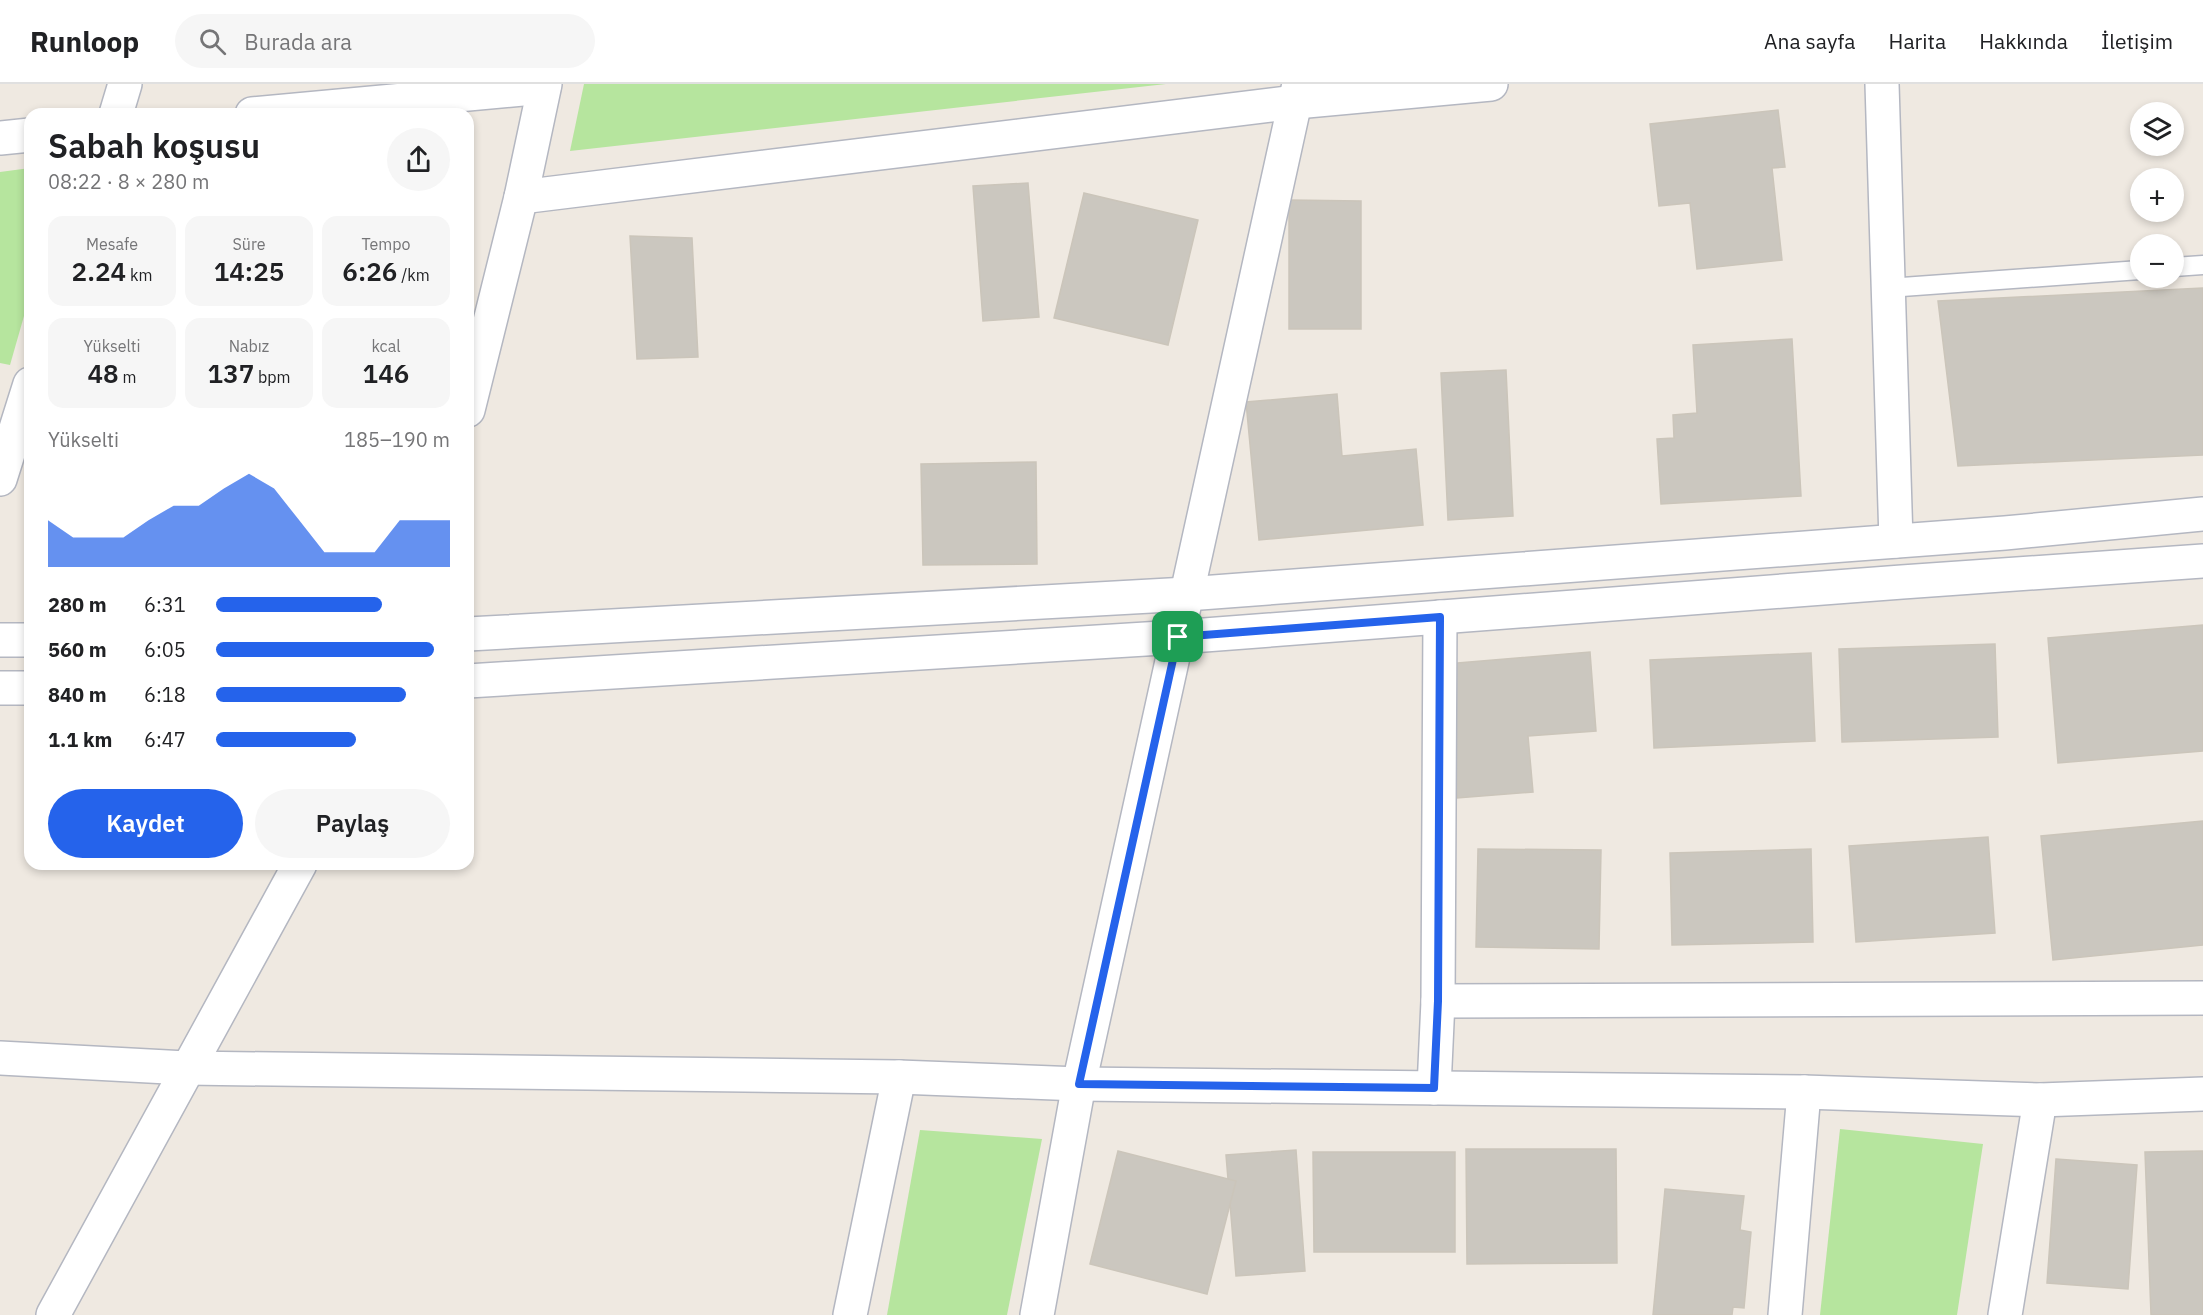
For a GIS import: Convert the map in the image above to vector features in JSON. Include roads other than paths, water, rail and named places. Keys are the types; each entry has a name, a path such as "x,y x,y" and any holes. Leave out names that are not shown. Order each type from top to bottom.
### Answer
{"street":[{"path":"118,108 125,84"},
{"path":"521,197 1298,93 1491,84"},
{"path":"1882,84 1896,541"},
{"path":"315,108 545,86 521,197 474,386"},
{"path":"1037,1315 1079,1084 1298,93"},
{"path":"0,138 24,136"},
{"path":"0,479 24,403"},
{"path":"474,634 1187,594 1896,541 2203,514"},
{"path":"474,681 1178,637 2203,561"},
{"path":"1434,1088 1438,1001 1440,617"},
{"path":"0,640 24,640"},
{"path":"0,688 24,688"},
{"path":"53,1315 186,1068 297,870"},
{"path":"1438,1001 2203,998"},
{"path":"0,1058 186,1068 898,1077 1079,1084 1804,1092 2040,1100 2203,1094"},
{"path":"850,1315 898,1077"},
{"path":"1785,1315 1804,1092"},
{"path":"2005,1315 2040,1100"}],"lane":[{"path":"2184,266 2203,265"},
{"path":"1888,288 2130,271"}]}
